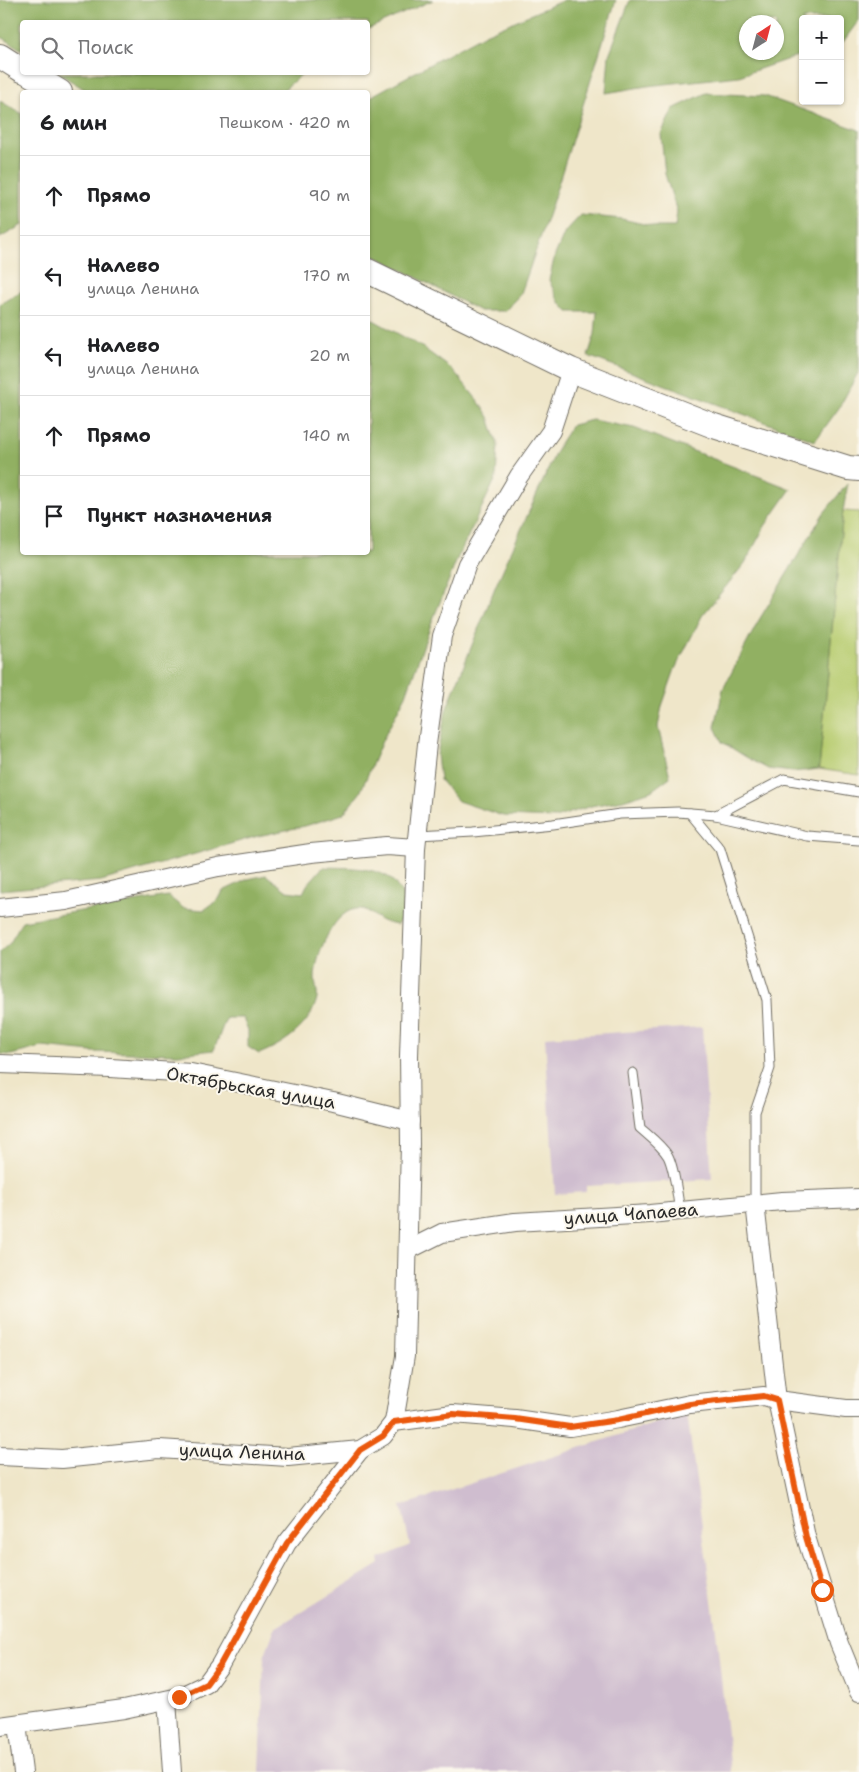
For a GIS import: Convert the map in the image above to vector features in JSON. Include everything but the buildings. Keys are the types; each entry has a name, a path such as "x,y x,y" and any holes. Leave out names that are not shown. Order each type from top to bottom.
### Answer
{"street":[{"path":"0,56 20,69"},
{"path":"32,75 57,90"},
{"path":"370,272 571,370 714,426 848,468 859,469"},
{"path":"571,370 551,431 519,476 467,564 442,636 427,744 417,842 409,1056 410,1121 405,1356 394,1422 453,1414 515,1419 570,1427 618,1420 690,1404 764,1396 777,1400 859,1409"},
{"path":"0,908 66,900 218,867 311,853 417,842"},
{"name":"Октябрьская улица","path":"0,1064 191,1073 333,1102 410,1121"},
{"name":"улица Чапаева","path":"408,1250 442,1233 514,1222 680,1211 782,1200 859,1198"},
{"path":"755,1203 777,1400 806,1537 839,1643 859,1692"},
{"name":"улица Ленина","path":"0,1456 62,1459 159,1449 288,1457 360,1450 383,1436 394,1422"},
{"path":"23,1772 8,1725 124,1709 179,1697 206,1684 220,1665 287,1543 360,1450"},
{"path":"167,1700 172,1772"}],"lane":[{"path":"716,815 784,779 859,792"},
{"path":"417,842 473,832 553,824 620,814 690,813 716,815 807,836 859,840"},
{"path":"690,813 720,850 767,1000 770,1068 755,1112 755,1203"},
{"path":"633,1073 640,1128 668,1156 675,1181 680,1211"}],"shaded area":[{"path":"702,1027 712,1179 586,1186 586,1192 555,1194 545,1037"},
{"path":"687,1413 716,1631 731,1772 260,1772 264,1657 275,1628 380,1564 379,1559 410,1545 401,1506"}],"green space":[{"path":"0,0 433,0 370,28 370,20 20,20 20,49 0,36"},
{"path":"564,0 616,0 550,210 521,293 505,311 480,311 370,253 370,97 485,34"},
{"path":"630,0 859,0 859,20 844,41 844,15 799,15 799,55 739,76 647,86 606,93 609,55"},
{"path":"61,75 301,75 283,90 86,90"},
{"path":"706,93 765,96 859,130 859,371 839,408 815,441 588,356 595,334 597,312 568,312 558,300 549,280 555,255 565,232 581,215 622,219 657,227 675,227 677,212 665,174 661,134 673,109"},
{"path":"0,101 20,113 20,226 0,238"},
{"path":"20,292 20,555 370,555 370,318 422,347 453,370 479,402 489,417 498,445 496,478 458,557 430,627 406,695 382,741 360,793 343,814 101,881 0,890 0,304"},
{"path":"592,420 634,428 791,489 765,526 745,563 702,616 675,669 662,706 658,727 670,777 651,791 623,800 591,806 555,818 503,816 458,801 440,780 437,755 446,710 496,585 559,445 572,425"},
{"path":"848,483 843,511 819,769 793,772 768,769 722,742 715,727 723,689 759,620 823,514"},
{"path":"843,511 859,512 859,775 819,769"},
{"path":"323,867 374,871 390,878 404,897 402,918 397,925 391,924 366,911 355,909 339,919 321,949 316,970 317,998 314,1008 303,1025 278,1045 259,1054 248,1047 248,1030 243,1018 226,1018 214,1050 178,1054 92,1052 42,1047 11,1055 0,1054 0,952 10,943 22,921 168,896 183,908 204,910 219,899 223,891 248,879 266,875 287,891 303,893 307,885"}],"route":[{"path":"179,1697 206,1684 220,1665 287,1543 360,1450 383,1436 394,1422 453,1414 515,1419 570,1427 618,1420 690,1404 764,1396 777,1400 806,1537 822,1590"}]}
